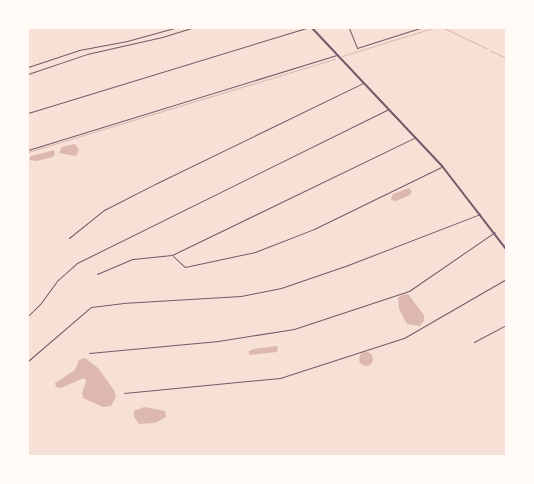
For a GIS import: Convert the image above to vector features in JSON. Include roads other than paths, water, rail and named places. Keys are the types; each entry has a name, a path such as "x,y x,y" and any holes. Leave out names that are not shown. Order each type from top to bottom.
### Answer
{"street":[{"path":"312,28 442,166 506,249"}],"lane":[{"path":"28,68 79,50 127,42 174,28"},
{"path":"28,74 87,54 191,28"},
{"path":"28,113 306,28"},
{"path":"349,28 357,48 420,28"},
{"path":"28,150 336,55"},
{"path":"69,238 104,210 364,83"},
{"path":"28,316 42,302 58,280 77,263 388,110"},
{"path":"97,274 133,259 172,255 414,138"},
{"path":"172,255 185,267 255,252 314,229 442,166"},
{"path":"28,361 91,307 122,303 241,296 281,288 348,266 480,214"},
{"path":"89,353 218,341 294,329 409,291 494,232"},
{"path":"124,393 280,378 404,338 506,279"},
{"path":"474,342 506,325"}],"waterway":[{"path":"342,56 433,28"},
{"path":"444,28 486,48"},
{"path":"491,51 506,58"},
{"path":"28,152 335,59"}]}
